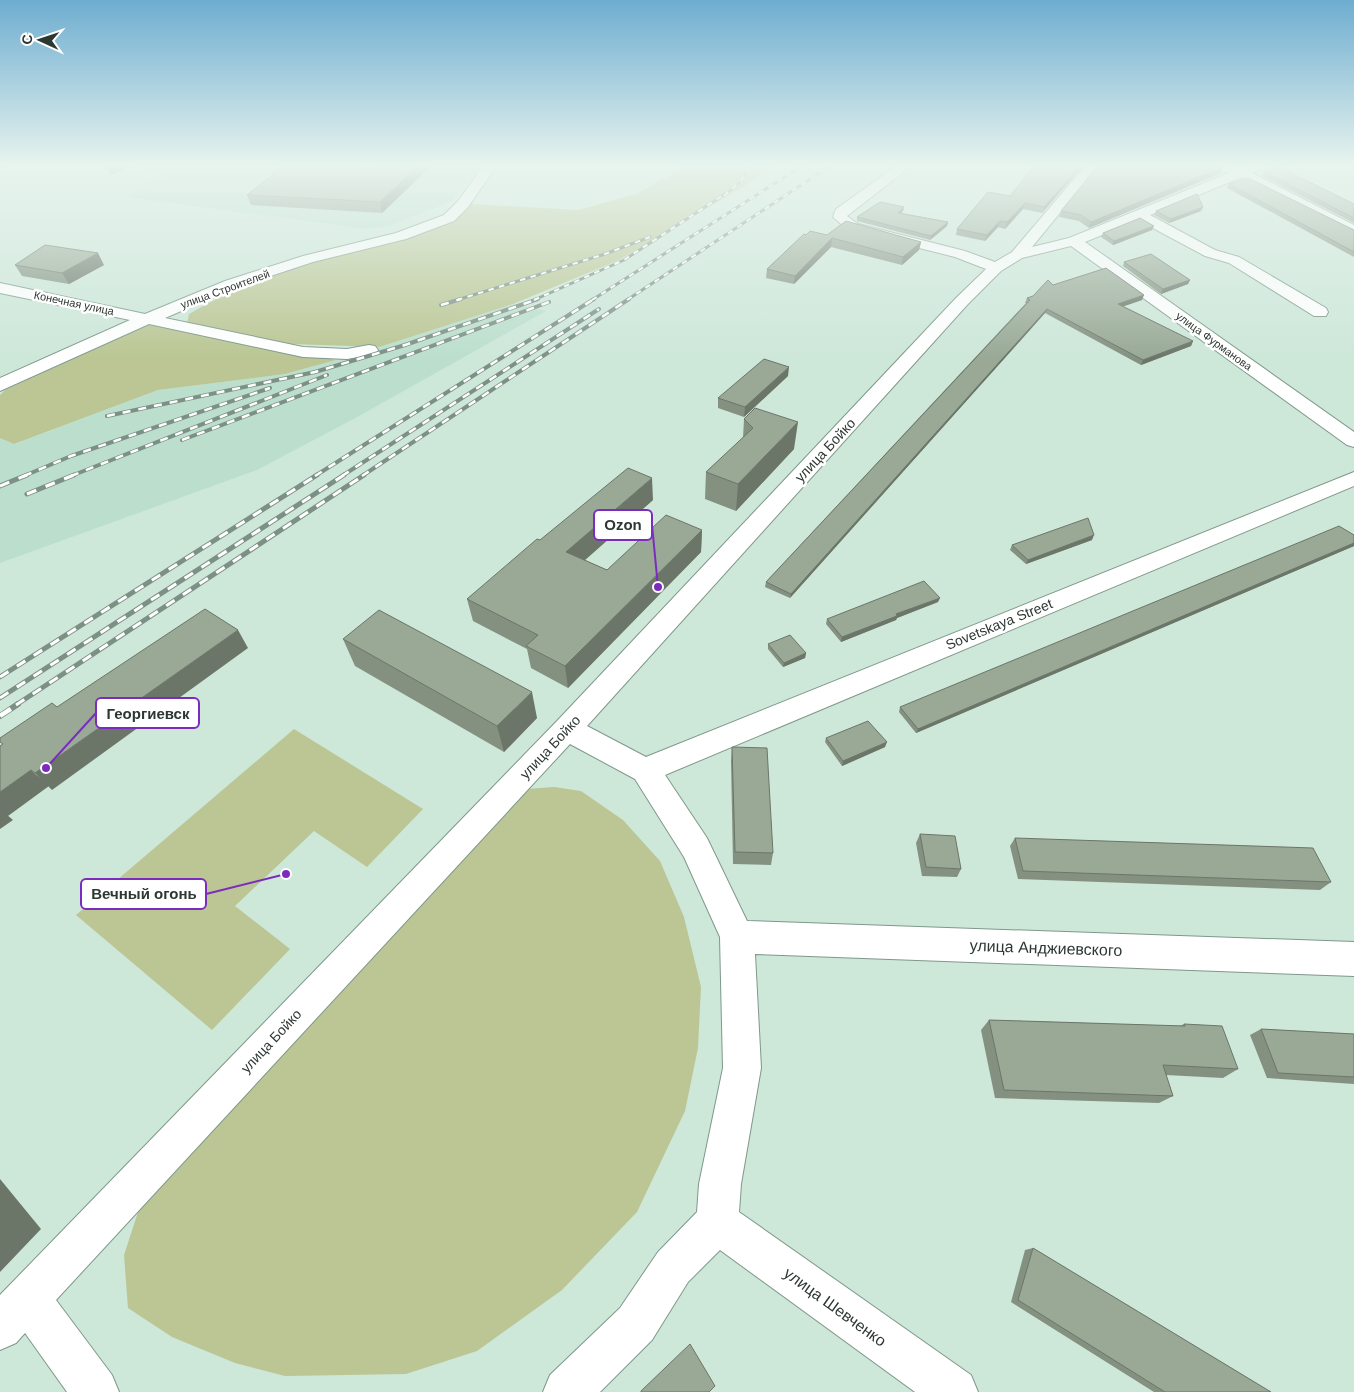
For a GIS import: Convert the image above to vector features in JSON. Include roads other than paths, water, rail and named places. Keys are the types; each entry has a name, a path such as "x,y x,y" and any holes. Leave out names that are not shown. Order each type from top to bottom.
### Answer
{"street":[{"name":"улица Строителей","path":"0,385 147,319 231,284 308,259 401,236 420,229"},
{"path":"860,229 960,254 996,268"},
{"name":"улица Бойко","path":"14,1312 567,729 956,308 996,268 1017,255 1039,229"},
{"path":"1017,255 1074,241 1104,229"},
{"path":"1165,229 1210,253 1234,260 1320,312"},
{"name":"улица Фурманова","path":"1074,241 1354,441"},
{"name":"Конечная улица","path":"0,288 303,352 346,354 370,350"},
{"name":"Sovetskaya Street","path":"645,770 1354,478"},
{"path":"567,729 645,770 696,848 737,937 742,1068 720,1184 716,1222 673,1267 636,1324 567,1392"},
{"name":"улица Анджиевского","path":"737,937 1354,959"},
{"name":"улица Шевченко","path":"716,1222 954,1392"},
{"path":"14,1312 95,1392"}],"railway":[{"path":"534,300 624,260 671,229"},
{"path":"592,300 703,229"},
{"path":"627,300 735,229"},
{"path":"457,300 605,254 650,237"},
{"path":"441,305 461,299"},
{"path":"107,416 315,372 405,345 538,299"},
{"path":"315,476 594,299"},
{"path":"362,476 629,299"},
{"path":"182,440 549,302"},
{"path":"342,476 599,309"},
{"path":"71,476 327,375"},
{"path":"24,476 71,456 270,388"},
{"path":"0,486 27,475"},
{"path":"27,494 74,475"},
{"path":"0,677 317,475"},
{"path":"0,698 344,475"},
{"path":"16,705 364,475"},
{"path":"0,716 18,704"}],"place":[{"name":"Ozon","path":"658,587"},
{"name":"Георгиевск","path":"46,768"},
{"name":"Вечный огонь","path":"286,874"}]}
